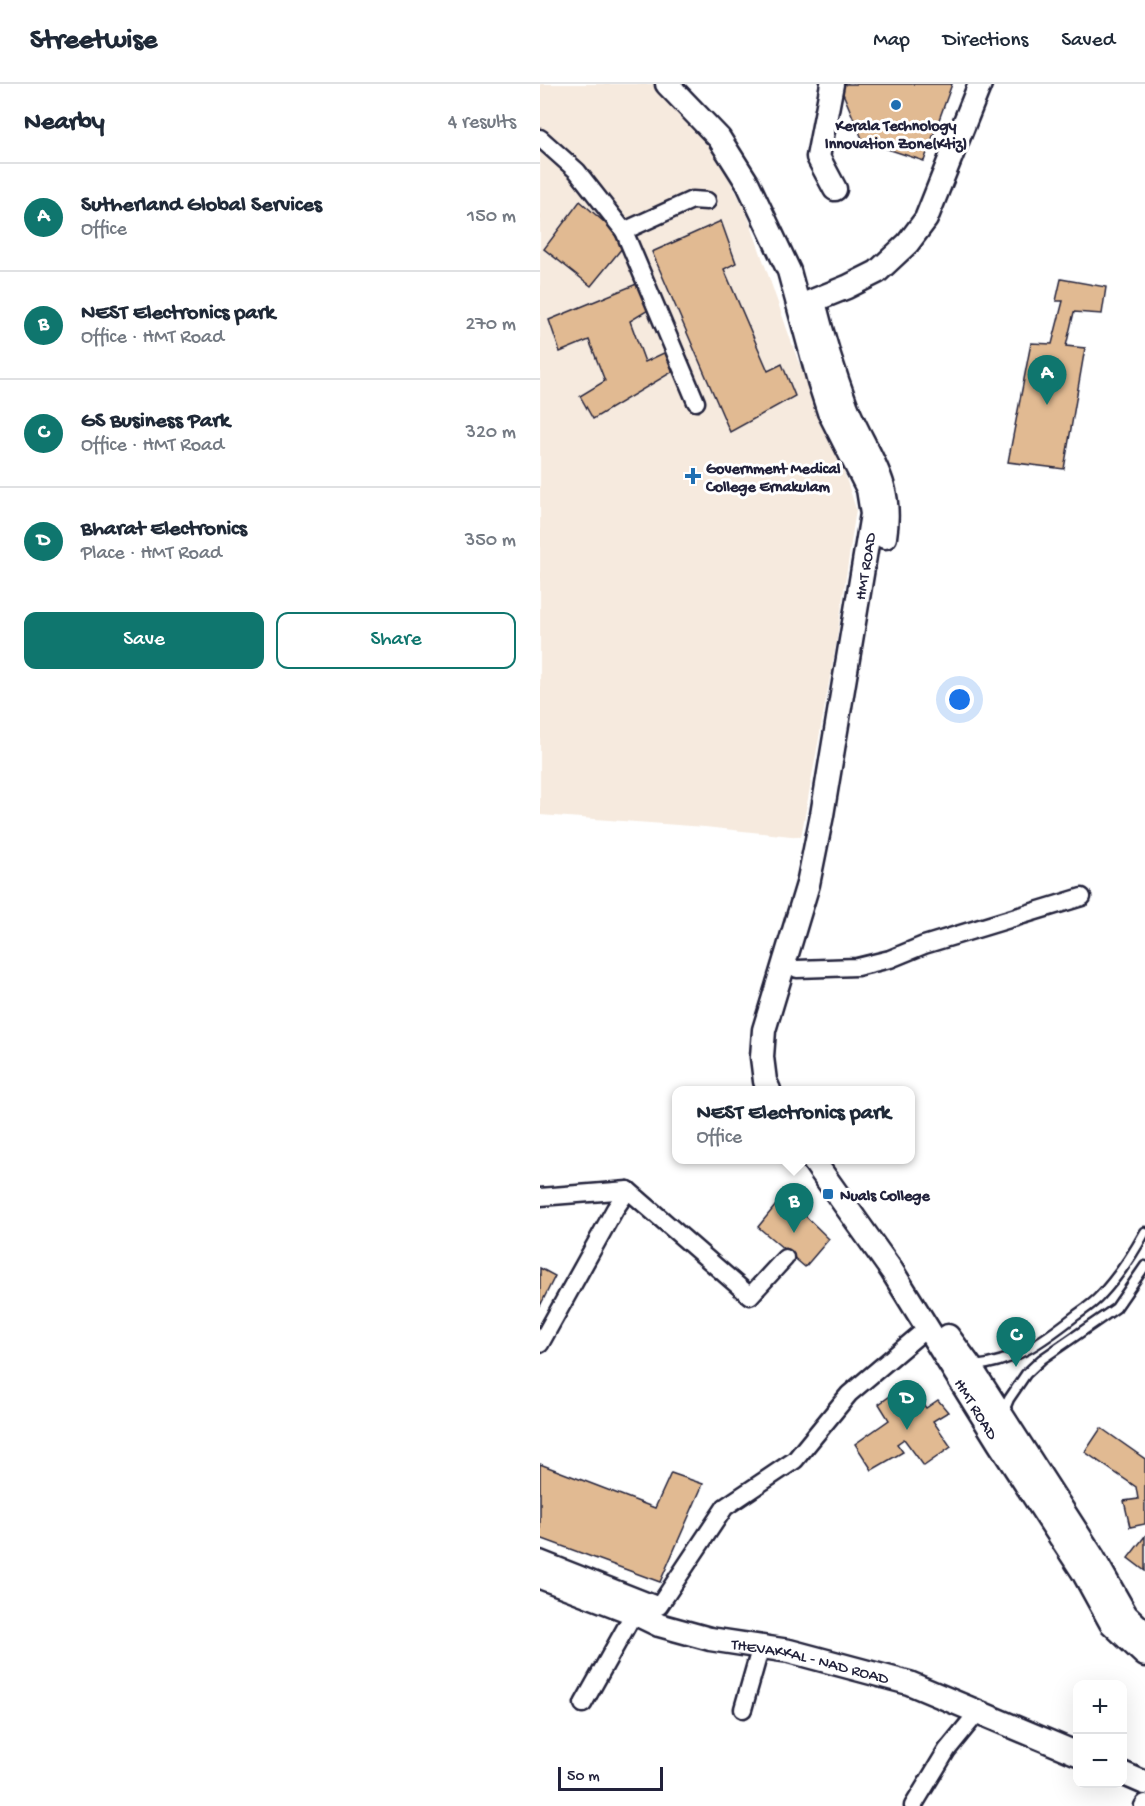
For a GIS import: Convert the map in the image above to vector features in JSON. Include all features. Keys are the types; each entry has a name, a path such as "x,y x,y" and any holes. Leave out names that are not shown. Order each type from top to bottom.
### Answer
{"main road":[{"name":"HMT ROAD","path":"667,84 719,138 805,277 810,350 829,412 868,489 872,514 822,815 808,884 764,1030 762,1057 775,1084"},
{"name":"HMT ROAD","path":"683,84 727,132 755,176 777,232"},
{"path":"832,84 818,157 835,189"},
{"path":"806,304 877,272 908,243 926,219 980,84"},
{"name":"HMT ROAD","path":"775,1084 778,1038 823,886 879,574 886,529 887,504 882,480 849,413 806,304"},
{"name":"HMT ROAD","path":"816,1164 892,1271 999,1443 1083,1572 1112,1623 1145,1655"},
{"name":"HMT ROAD","path":"830,1164 970,1366 1093,1557 1126,1615 1145,1633"},
{"name":"THEVAKKAL - NAD ROAD","path":"540,1577 659,1624 710,1639 789,1651 909,1683 1073,1752"},
{"path":"1127,1775 1145,1783"}],"street":[{"path":"540,138 578,171 624,231 696,402"},
{"path":"624,231 692,200 707,201"},
{"path":"797,969 857,968 1082,897"},
{"path":"540,1344 615,1209 628,1190"},
{"path":"540,1197 628,1190 750,1296 785,1258"},
{"path":"540,1560 659,1606 725,1507 795,1461 849,1394 927,1328"},
{"path":"583,1704 634,1613"},
{"path":"743,1709 761,1646"},
{"path":"913,1806 947,1750 978,1712"}],"lane":[{"path":"970,1366 994,1364 1013,1357 1044,1340 1100,1297 1137,1247 1145,1232"},
{"path":"1002,1417 1009,1399 1026,1374 1042,1359 1116,1308 1145,1266"}],"shaded area":[{"name":"Government Medical College Ernakulam","path":"540,84 655,84 703,130 746,211 797,358 835,444 856,509 836,644 801,837 705,827 540,815"}],"building":[{"name":"Kerala Technology Innovation Zone(Ktiz)","path":"839,84 952,84 924,161 863,141"},
{"path":"580,201 627,242 591,286 544,249"},
{"path":"721,221 736,263 724,269 768,371 782,364 795,396 730,432 652,252"},
{"path":"1061,279 1106,287 1102,314 1074,312 1066,346 1085,348 1064,469 1008,462 1031,343 1052,344 1063,301 1056,301"},
{"path":"639,283 650,309 630,321 645,362 670,350 677,369 593,419 580,396 605,381 589,340 560,352 549,320"},
{"path":"784,1195 829,1239 805,1267 758,1227"},
{"path":"540,1268 555,1276 540,1306"},
{"path":"907,1384 926,1408 938,1400 948,1412 933,1421 951,1447 924,1466 904,1439 897,1444 903,1452 872,1470 855,1444 889,1420 879,1404"},
{"path":"1101,1428 1145,1459 1145,1524 1130,1527 1124,1501 1138,1499 1136,1487 1085,1452"},
{"path":"540,1464 655,1508 671,1473 703,1484 660,1582 540,1538"},
{"path":"1145,1536 1145,1571 1128,1558"}],"place":[{"name":"Kerala Technology Innovation Zone(Ktiz)","path":"896,105"},
{"name":"Sutherland Global Services","path":"1047,405"},
{"name":"Government Medical College Ernakulam","path":"693,476"},
{"name":"Nuals College","path":"828,1194"},
{"name":"NEST Electronics park","path":"794,1233"},
{"name":"GS Business Park","path":"1016,1367"},
{"name":"Bharat Electronics","path":"907,1430"}]}
